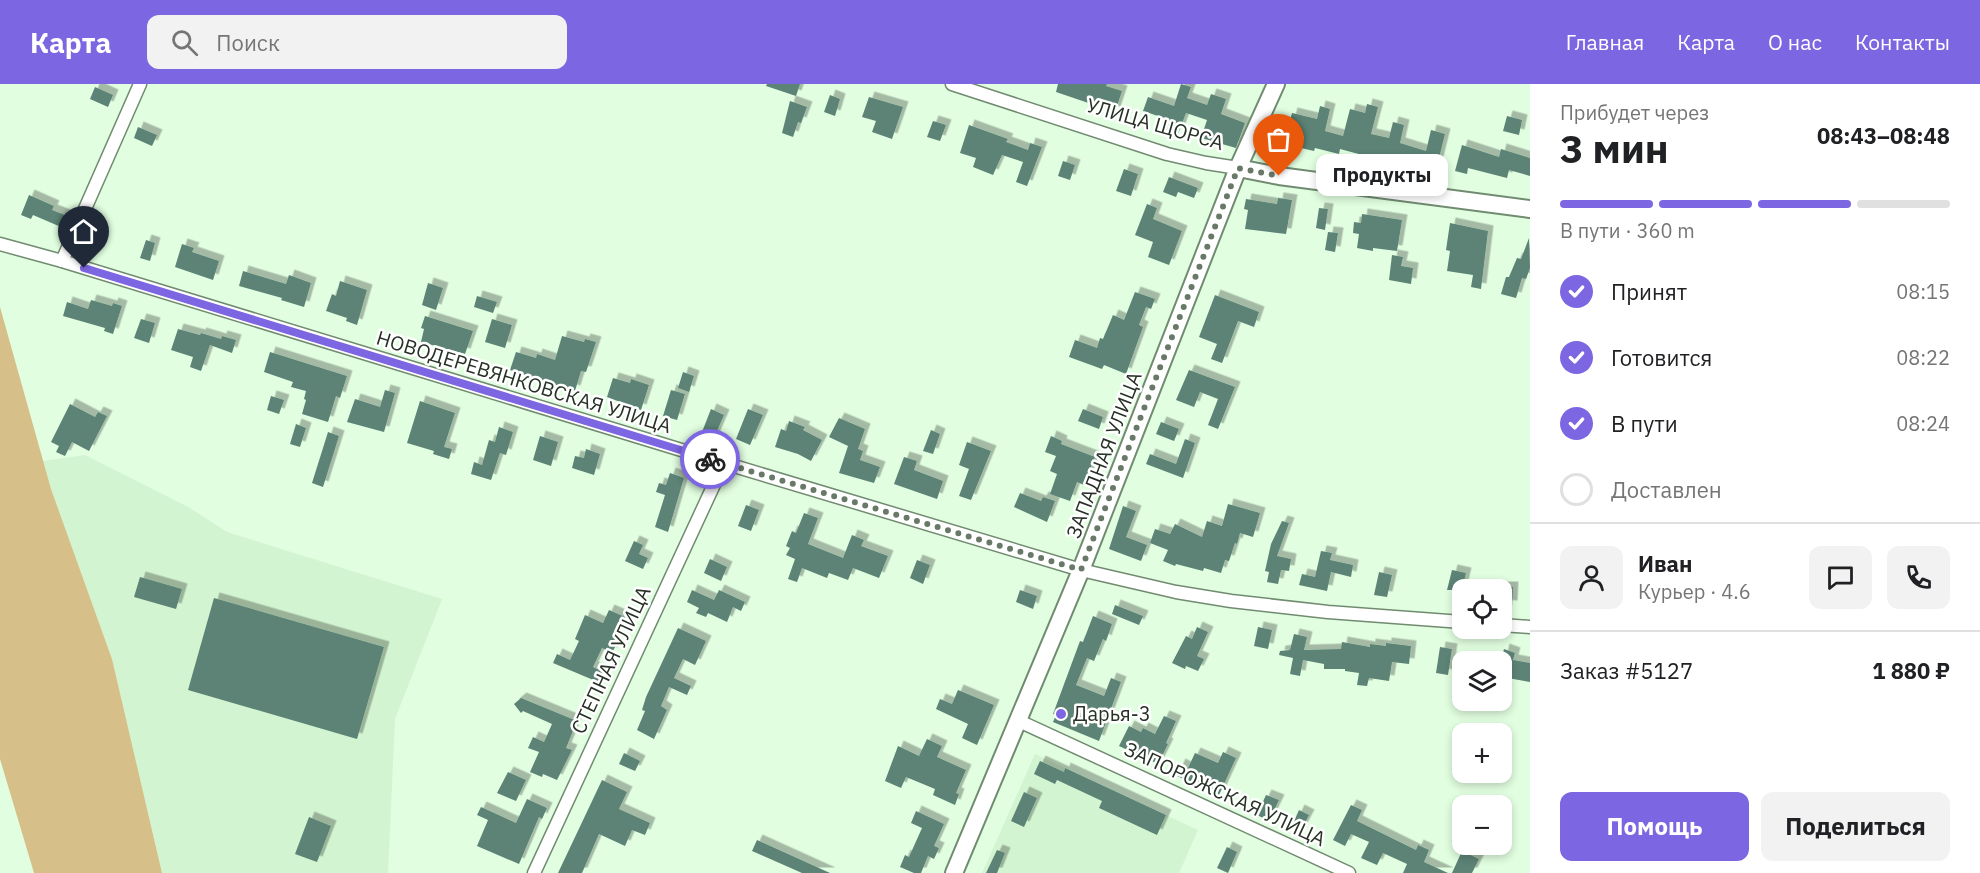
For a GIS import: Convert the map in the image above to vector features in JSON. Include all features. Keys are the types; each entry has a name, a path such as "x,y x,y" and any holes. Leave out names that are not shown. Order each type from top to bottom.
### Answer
{"main road":[{"name":"ЗАПАДНАЯ УЛИЦА","path":"954,873 1081,570 1238,168 1276,84"},
{"name":"УЛИЦА ЩОРСА","path":"1238,168 1279,176 1530,209"}],"street":[{"path":"62,261 140,84"},
{"name":"УЛИЦА ЩОРСА","path":"952,84 1167,154 1238,168"},
{"name":"НОВОДЕРЕВЯНКОВСКАЯ УЛИЦА","path":"0,244 1081,570 1176,592 1231,600 1328,612 1452,621"},
{"name":"СТЕПНАЯ УЛИЦА","path":"534,873 724,463"},
{"path":"1512,626 1530,627"},
{"name":"ЗАПОРОЖСКАЯ УЛИЦА","path":"1019,721 1349,873"}],"shaded area":[{"path":"0,307 51,489 112,659 162,873 34,873 0,759"},
{"path":"85,455 190,508 227,532 442,599 395,719 388,873 162,873 112,659 43,461"},
{"path":"1035,754 1198,830 1179,873 982,873"}],"building":[{"path":"767,84 800,84 796,96 766,86"},
{"path":"1058,84 1107,84 1106,86 1122,91 1115,112 1056,92"},
{"path":"1181,84 1191,87 1187,98 1207,105 1211,94 1226,99 1221,114 1245,123 1236,148 1201,138 1207,120 1186,113 1178,134 1166,130 1170,120 1143,111 1148,97 1174,106"},
{"path":"95,87 113,95 108,107 90,99"},
{"path":"830,95 840,99 835,116 824,112"},
{"path":"869,97 903,107 892,139 872,132 876,121 862,117"},
{"path":"790,101 807,107 801,123 798,122 793,137 782,133"},
{"path":"1367,104 1378,107 1371,134 1389,138 1393,122 1404,125 1400,143 1426,151 1431,130 1445,134 1437,166 1382,156 1381,160 1340,149 1339,154 1315,148 1314,151 1301,148 1304,136 1287,132 1292,113 1317,119 1320,106 1330,109 1325,131 1343,136 1350,109 1365,113"},
{"path":"1507,116 1522,120 1519,135 1503,131"},
{"path":"933,121 946,125 940,141 927,137"},
{"path":"969,125 1008,139 1006,142 1028,150 1030,143 1042,147 1027,186 1016,182 1023,162 1002,155 993,175 973,167 976,158 960,153"},
{"path":"138,127 157,135 152,146 134,138"},
{"path":"1462,145 1499,157 1501,149 1530,158 1530,176 1509,170 1507,178 1468,168 1467,174 1455,171"},
{"path":"1063,161 1075,165 1070,180 1058,176"},
{"path":"1124,169 1138,174 1131,196 1116,191"},
{"path":"1169,177 1198,188 1194,198 1178,192 1176,197 1163,192"},
{"path":"29,195 54,206 52,210 65,215 61,227 33,215 31,219 21,215"},
{"path":"1278,198 1292,200 1286,234 1245,229 1248,210 1244,209 1246,199 1277,204"},
{"path":"1147,204 1157,208 1153,219 1182,231 1169,265 1148,257 1153,242 1135,235"},
{"path":"1319,208 1328,209 1325,230 1316,228"},
{"path":"1362,214 1402,220 1397,251 1357,248 1359,234 1353,233 1354,222 1361,223"},
{"path":"1450,223 1488,231 1481,289 1471,287 1473,275 1447,271 1450,251 1446,250"},
{"path":"1328,232 1338,233 1335,252 1325,250"},
{"path":"1529,238 1530,268 1526,279 1522,278 1516,298 1501,294 1506,277 1509,277 1517,258 1521,259"},
{"path":"146,240 155,243 150,261 140,258"},
{"path":"182,244 194,248 192,252 219,261 213,280 175,267"},
{"path":"1392,255 1403,257 1401,266 1413,268 1411,284 1389,280"},
{"path":"243,271 286,284 289,275 311,283 304,307 281,300 282,298 239,286"},
{"path":"340,281 367,290 357,325 346,321 347,318 326,311 332,294 336,296"},
{"path":"428,283 443,288 436,310 422,305"},
{"path":"1135,292 1155,299 1151,309 1146,307 1139,325 1143,327 1126,374 1104,365 1102,369 1069,357 1075,340 1097,348 1113,315 1124,320"},
{"path":"1215,295 1259,312 1254,327 1238,321 1222,363 1211,359 1217,344 1199,337"},
{"path":"477,296 497,302 493,313 474,307"},
{"path":"91,300 112,306 113,303 122,306 113,334 104,331 105,328 63,316 67,302 88,309"},
{"path":"425,316 473,331 465,354 421,342 424,329 421,328"},
{"path":"141,319 155,323 149,343 134,338"},
{"path":"492,319 512,325 505,348 485,342"},
{"path":"178,329 221,339 222,336 236,340 232,353 210,345 201,371 190,367 193,357 171,350"},
{"path":"562,336 584,342 585,339 596,342 586,372 581,371 575,391 510,370 516,352 536,358 537,354 555,360"},
{"path":"270,352 347,376 340,398 336,396 328,422 302,414 306,391 291,387 293,382 264,372"},
{"path":"1189,370 1235,387 1218,429 1208,425 1218,399 1200,392 1194,407 1176,400"},
{"path":"683,372 694,376 689,392 678,388"},
{"path":"613,378 630,383 631,379 649,385 641,410 607,397"},
{"path":"385,390 395,393 384,432 347,422 355,399 380,407"},
{"path":"671,390 685,394 677,420 663,416"},
{"path":"271,396 284,400 279,414 267,410"},
{"path":"420,401 455,413 444,447 452,449 449,459 433,454 434,451 407,443"},
{"path":"70,404 95,417 98,412 107,416 89,451 72,442 65,456 56,452 59,446 51,442"},
{"path":"711,409 724,415 714,438 702,432"},
{"path":"748,409 763,415 750,445 736,439"},
{"path":"1083,409 1103,417 1099,429 1078,421"},
{"path":"839,418 865,429 858,449 863,451 860,460 880,467 874,483 839,473 848,446 829,437"},
{"path":"789,421 805,427 803,430 822,440 811,461 798,454 775,447 781,429 786,431"},
{"path":"1161,422 1179,429 1174,441 1156,434"},
{"path":"296,424 306,428 300,447 290,444"},
{"path":"499,427 513,432 506,455 500,453 491,480 471,474 474,462 482,465 489,440 495,442"},
{"path":"931,430 940,434 933,454 923,451"},
{"path":"328,432 339,436 323,487 312,483"},
{"path":"540,436 558,442 551,466 533,460"},
{"path":"1051,436 1062,441 1061,444 1095,457 1084,485 1077,482 1070,501 1050,494 1057,474 1050,471 1056,456 1045,452"},
{"path":"1185,439 1195,443 1183,478 1146,464 1150,454 1176,464"},
{"path":"967,442 991,451 971,500 959,496 969,469 959,465"},
{"path":"586,449 600,454 594,475 572,468 575,456 584,458"},
{"path":"904,457 917,461 914,470 943,481 937,499 894,484"},
{"path":"670,473 684,478 668,532 655,527 665,495 656,492 659,483 666,485"},
{"path":"1020,493 1041,501 1043,497 1055,501 1047,522 1014,507"},
{"path":"1228,504 1260,513 1253,537 1240,533 1229,561 1225,560 1221,573 1204,568 1203,571 1176,564 1175,566 1163,561 1168,550 1150,543 1155,529 1170,534 1175,524 1202,537 1207,521 1222,526"},
{"path":"746,505 759,510 751,531 738,526"},
{"path":"1123,506 1136,511 1126,537 1147,545 1141,561 1109,549"},
{"path":"804,513 818,518 808,544 843,558 852,535 864,540 861,546 888,556 879,578 853,568 848,580 829,573 827,578 802,568 797,582 788,579 795,559 786,555 790,548 786,546 792,531 796,533"},
{"path":"1282,521 1289,523 1277,556 1291,559 1289,571 1281,570 1278,584 1267,582 1269,572 1265,571 1271,544"},
{"path":"634,541 643,545 639,554 648,558 643,569 625,561"},
{"path":"1321,551 1332,553 1330,560 1353,565 1351,577 1331,572 1327,591 1299,585 1302,574 1315,577"},
{"path":"710,559 727,567 721,581 704,573"},
{"path":"917,560 930,565 923,584 910,578"},
{"path":"1452,570 1466,573 1465,579 1452,579 1452,590 1447,590"},
{"path":"1379,572 1392,575 1387,597 1374,595"},
{"path":"140,577 182,589 176,609 134,597"},
{"path":"692,590 714,600 719,590 745,602 741,611 733,607 727,622 708,613 706,617 696,613 699,608 687,602"},
{"path":"1020,590 1037,596 1033,609 1016,602"},
{"path":"214,598 384,647 357,739 188,690"},
{"path":"1115,605 1143,616 1139,625 1112,614"},
{"path":"609,610 625,617 614,642 617,643 612,653 602,648 593,667 603,672 598,682 553,663 557,654 570,660 579,641 575,639 585,615 603,623"},
{"path":"1093,616 1112,624 1106,641 1103,639 1094,661 1087,658 1076,685 1104,696 1111,678 1121,682 1099,741 1053,722 1056,715 1053,714 1080,641 1083,642"},
{"path":"1197,627 1208,632 1197,656 1204,659 1198,671 1186,666 1185,669 1172,663 1186,636 1192,639"},
{"path":"1258,627 1272,630 1268,649 1254,646"},
{"path":"678,628 706,641 695,665 683,659 674,678 691,686 687,695 669,687 661,706 667,710 654,739 637,730 645,711 642,710 646,697"},
{"path":"1294,634 1307,637 1304,650 1341,649 1342,642 1370,647 1370,644 1386,646 1386,643 1411,646 1409,664 1392,662 1389,681 1369,678 1367,686 1357,685 1359,673 1345,671 1345,669 1324,669 1324,664 1303,660 1300,676 1290,674 1293,658 1279,655 1280,651 1290,650"},
{"path":"1440,647 1452,649 1448,675 1436,673"},
{"path":"1512,652 1515,653 1513,660 1530,663 1530,682 1512,679"},
{"path":"958,690 994,705 977,745 962,738 968,724 936,709 940,699 952,704"},
{"path":"521,698 577,721 566,748 572,750 557,780 530,772 539,752 528,748 533,737 544,742 552,724 523,711 521,713 514,704"},
{"path":"1164,716 1176,721 1158,764 1119,746 1129,726 1141,732 1143,728 1155,734"},
{"path":"927,739 942,746 937,757 966,770 956,793 959,794 955,805 933,795 935,789 906,777 901,788 885,781 898,746 919,756"},
{"path":"1223,752 1236,758 1219,795 1175,775 1180,764 1188,768 1195,753 1218,763"},
{"path":"624,753 640,761 635,771 619,764"},
{"path":"1040,761 1064,772 1065,768 1166,815 1157,835 1099,808 1102,801 1057,780 1055,784 1034,774"},
{"path":"508,772 526,780 516,801 497,793"},
{"path":"602,780 627,792 619,809 650,823 645,835 632,830 625,846 599,834 582,873 558,873"},
{"path":"1024,792 1037,798 1024,827 1011,821"},
{"path":"1266,795 1279,800 1269,821 1257,815"},
{"path":"527,799 547,808 542,819 539,817 519,864 477,846 488,820 477,815 481,807 516,823"},
{"path":"1351,805 1362,810 1357,821 1416,850 1418,845 1429,850 1424,862 1448,873 1403,873 1407,864 1383,853 1377,865 1361,858 1369,842 1351,834 1345,846 1333,840"},
{"path":"1299,810 1309,815 1300,832 1291,828"},
{"path":"916,811 944,824 934,846 939,848 934,859 928,856 921,873 914,873 900,867 905,855 909,857 922,828 911,823"},
{"path":"309,817 331,826 317,862 295,854"},
{"path":"757,840 830,873 802,873 752,851"},
{"path":"1227,847 1237,852 1228,873 1217,868"},
{"path":"997,850 1005,853 997,873 986,873"},
{"path":"1460,855 1470,855 1479,859 1472,873 1452,873"}],"way so far":[{"path":"710,459 1081,570 1238,168 1279,176"}],"place":[{"name":"Продукты","path":"1279,176"},
{"name":"Дарья-3","path":"1061,714"}],"route":[{"path":"84,268 710,459"}]}
